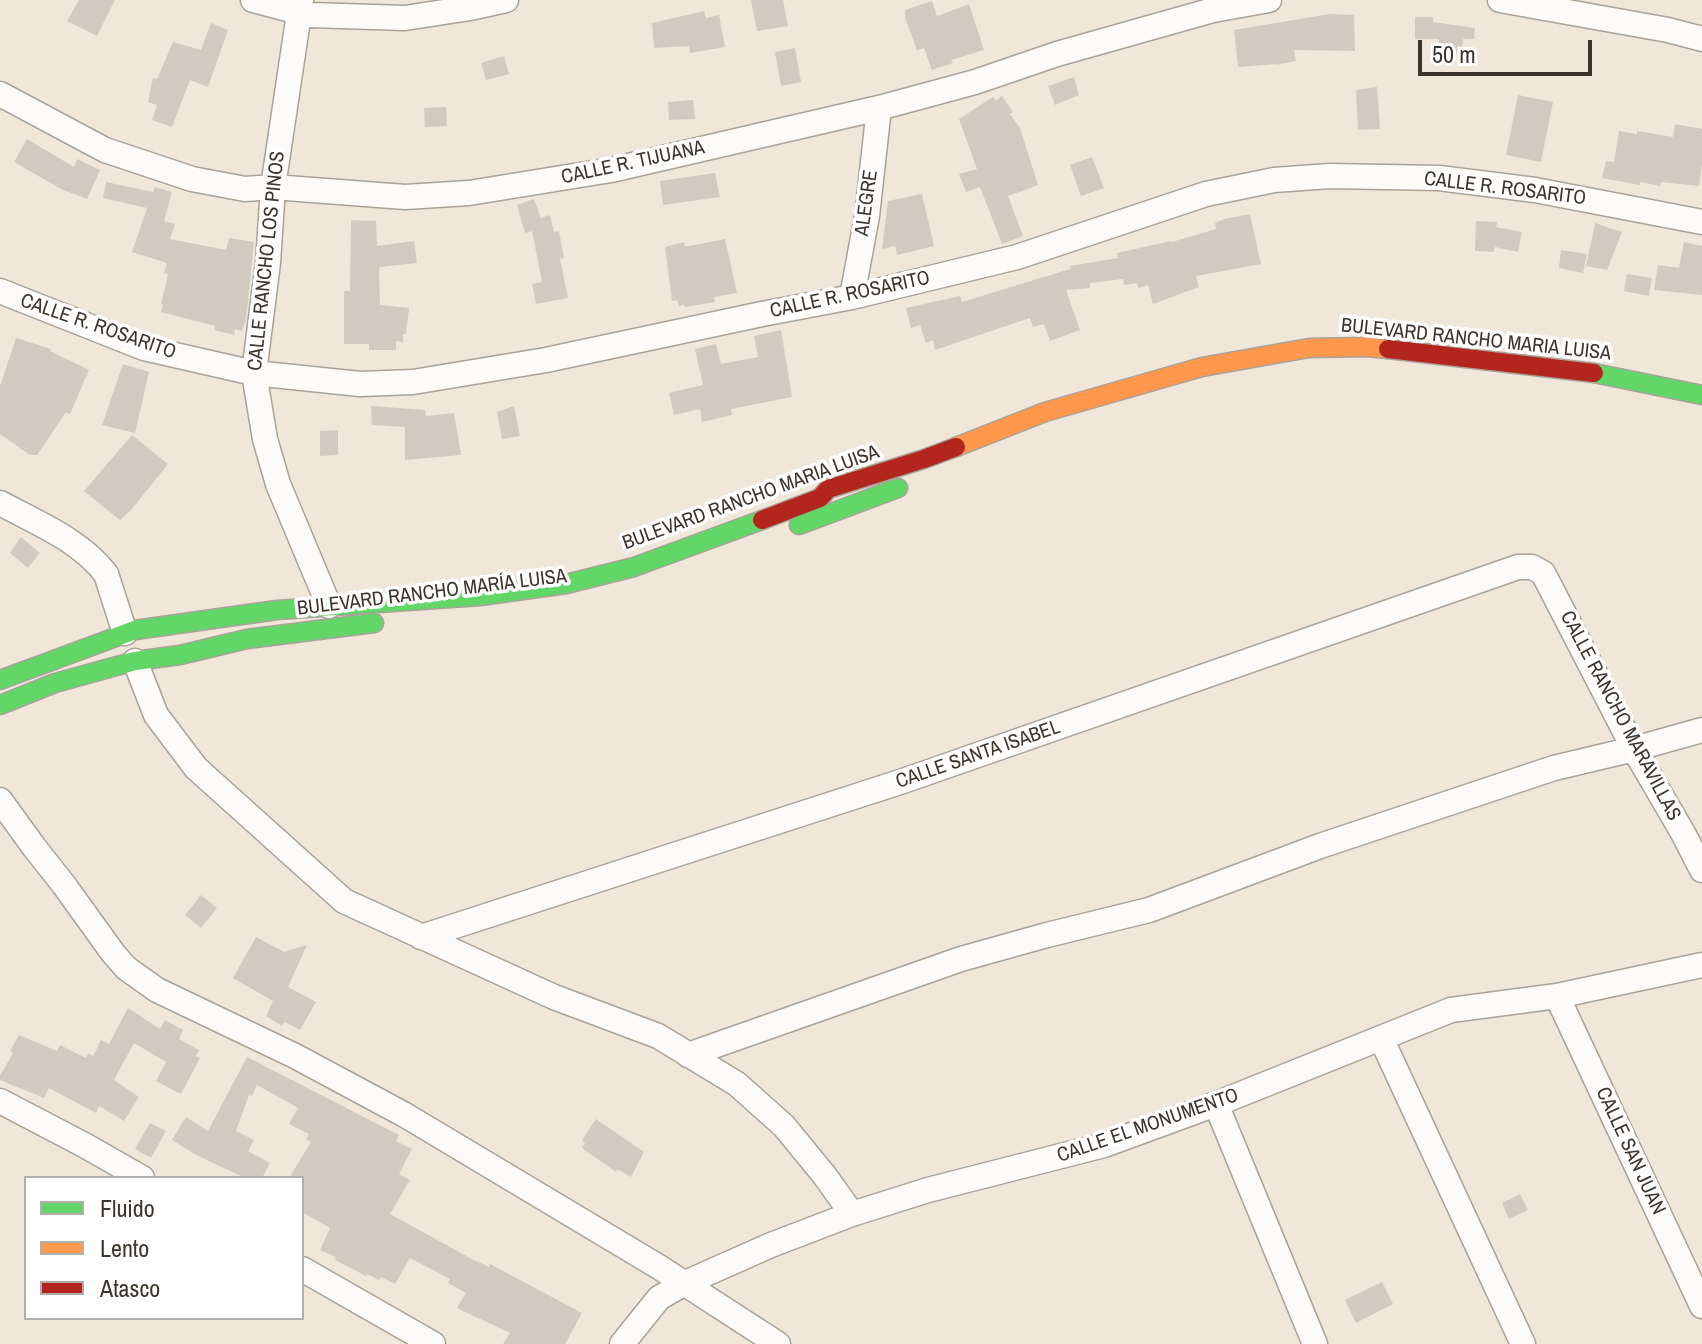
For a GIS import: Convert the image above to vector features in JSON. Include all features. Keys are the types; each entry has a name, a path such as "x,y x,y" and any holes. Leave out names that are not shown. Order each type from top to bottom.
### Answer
{"street":[{"path":"253,0 300,6 310,15 405,18 506,0"},
{"name":"CALLE R. TIJUANA","path":"0,94 105,150 192,179 245,189 273,187 405,197 469,193 611,170 879,108 1213,10 1269,0"},
{"path":"1500,0 1702,39"},
{"name":"CALLE RANCHO LOS PINOS","path":"300,6 273,187 268,263 254,373 265,439 278,484 329,606"},
{"name":"ALEGRE","path":"852,297 867,216 879,108"},
{"name":"CALLE R. ROSARITO","path":"0,291 144,348 254,373 360,384 413,382 546,360 852,297 1017,257 1206,194 1274,180 1330,176 1439,178 1535,190 1702,222"},
{"name":"BULEVARD RANCHO MARIA LUISA","path":"0,680 125,633 277,610 480,596 566,584 634,567 820,498 828,489 924,459 1045,412 1202,367 1309,348 1367,347 1592,372 1702,395"},
{"path":"1060,426 1238,374 1354,363 1607,391 1683,409"},
{"name":"BULEVARD RANCHO MARÍA LUISA","path":"422,618 546,604 597,594 710,558 1033,436"},
{"path":"0,503 85,552 106,574 125,633"},
{"name":"CALLE SANTA ISABEL","path":"421,937 903,781 1518,567 1532,567"},
{"name":"CALLE RANCHO MARAVILLAS","path":"1532,567 1543,573 1634,749 1702,870"},
{"name":"BULEVARD RANCHO MARÍA LUISA","path":"0,705 55,683 135,661 180,655 247,639 391,621"},
{"path":"135,661 156,715 196,768 344,901 554,997 658,1036 737,1084 784,1126 852,1214"},
{"path":"688,1055 961,959 1149,910 1320,846 1525,777 1702,730"},
{"path":"0,800 113,953 126,968 157,990 295,1056 405,1115 659,1267 778,1344"},
{"name":"CALLE EL MONUMENTO","path":"622,1344 659,1298 683,1284 852,1214 928,1190 1104,1145 1451,1010 1557,996 1702,965"},
{"name":"CALLE SAN JUAN","path":"1557,996 1702,1306"},
{"path":"1381,1038 1523,1344"},
{"path":"0,1101 138,1176"},
{"path":"1216,1104 1315,1344"},
{"path":"304,1270 433,1344"}],"building":[{"path":"79,0 115,0 97,36 67,21"},
{"path":"751,0 783,0 788,26 757,31"},
{"path":"932,1 937,16 969,4 984,50 951,60 953,63 932,70 924,48 917,50 905,10"},
{"path":"704,11 706,18 719,15 725,47 690,53 689,46 654,48 652,23"},
{"path":"1330,14 1354,15 1355,51 1294,50 1296,61 1238,67 1234,30"},
{"path":"1415,17 1433,17 1433,22 1475,28 1474,39 1463,39 1462,47 1457,46 1457,53 1437,52 1439,39 1415,39"},
{"path":"211,23 228,30 208,87 190,80 172,127 152,120 157,105 148,102 153,78 157,79 173,42 201,50"},
{"path":"795,48 801,82 781,86 775,52"},
{"path":"504,56 509,74 486,80 481,63"},
{"path":"1074,77 1079,95 1055,105 1048,86"},
{"path":"1377,87 1380,129 1358,130 1356,90"},
{"path":"1518,95 1553,102 1541,162 1506,155"},
{"path":"1002,96 1020,128 1038,185 1008,196 1023,236 1002,244 980,187 966,192 959,174 977,169 959,119 993,97 996,101"},
{"path":"693,100 695,119 669,120 668,102"},
{"path":"446,107 447,126 425,127 424,108"},
{"path":"1675,124 1702,129 1699,186 1661,182 1660,186 1640,182 1640,185 1602,178 1606,161 1614,162 1619,131 1673,137"},
{"path":"27,139 74,167 77,159 100,170 87,199 61,189 14,162"},
{"path":"1092,157 1104,188 1081,196 1070,165"},
{"path":"715,173 720,197 663,205 660,181"},
{"path":"106,182 153,192 155,187 172,192 164,221 175,224 170,239 226,250 229,238 254,242 246,320 242,331 235,329 234,335 214,330 215,326 161,312 167,263 132,252 147,208 103,198"},
{"path":"922,194 934,246 897,255 895,246 882,249 888,201"},
{"path":"534,199 541,218 550,215 554,232 559,231 564,258 560,259 568,298 536,304 532,284 542,282 532,231 525,233 517,205"},
{"path":"1250,214 1261,264 1196,276 1199,287 1153,304 1148,285 1138,288 1137,283 1124,285 1123,279 1090,283 1090,288 1066,290 1080,330 1050,341 1044,324 1033,327 1030,318 935,350 933,340 926,343 920,325 911,328 906,308 960,296 962,302 1070,269 1070,266 1118,258 1117,253 1216,229 1215,223 1224,219"},
{"path":"351,220 376,221 377,246 414,241 417,263 380,267 379,271 380,305 409,308 406,334 403,334 403,342 396,341 396,350 369,350 369,344 344,344 344,291 350,291"},
{"path":"1476,221 1497,222 1496,227 1522,232 1518,252 1495,247 1493,252 1475,251"},
{"path":"1595,223 1622,232 1607,270 1586,266"},
{"path":"725,239 737,293 714,297 715,302 685,307 679,306 677,300 672,301 665,247 684,242 685,246 689,246"},
{"path":"1684,242 1702,246 1702,295 1654,290 1658,265 1679,268"},
{"path":"1561,250 1587,254 1583,273 1559,268"},
{"path":"1627,274 1652,278 1649,296 1624,291"},
{"path":"781,330 792,397 731,409 732,415 702,422 700,409 674,415 669,393 703,385 695,349 716,344 721,364 758,357 754,336"},
{"path":"16,338 51,349 89,370 70,414 66,412 37,455 30,455 0,434 0,386"},
{"path":"123,364 149,372 135,433 102,425"},
{"path":"371,406 425,410 426,416 454,413 461,455 405,460 405,427 372,425"},
{"path":"514,406 520,436 502,439 497,412"},
{"path":"338,430 338,455 320,456 320,431"},
{"path":"132,435 168,464 120,520 84,491"},
{"path":"21,537 40,553 28,568 10,553"},
{"path":"201,895 217,908 201,928 185,915"},
{"path":"256,937 284,952 307,945 288,987 316,1002 300,1030 285,1022 282,1026 266,1016 273,1001 233,978"},
{"path":"128,1008 160,1029 165,1020 183,1030 179,1039 199,1050 196,1056 200,1058 181,1094 156,1081 166,1062 134,1043 114,1080 139,1097 124,1121 99,1106 96,1113 49,1088 44,1098 0,1080 19,1035 57,1051 60,1045 86,1058 88,1053 93,1056 101,1040 109,1044"},
{"path":"247,1057 399,1135 396,1141 412,1149 399,1174 410,1180 390,1214 470,1258 489,1267 490,1264 582,1313 565,1344 503,1344 510,1333 457,1308 466,1293 448,1283 450,1279 410,1258 395,1284 381,1277 379,1280 366,1276 320,1250 330,1228 304,1213 304,1176 291,1175 311,1142 306,1139 309,1134 289,1124 298,1108 257,1085 252,1096 249,1095 236,1131 254,1140 248,1151 270,1163 263,1176 241,1176 172,1140 186,1117 208,1131"},
{"path":"596,1119 644,1152 631,1177 617,1169 616,1172 582,1148 585,1143 582,1140"},
{"path":"150,1123 166,1131 151,1158 135,1149"},
{"path":"1520,1194 1528,1210 1509,1219 1502,1203"},
{"path":"1382,1282 1393,1304 1356,1323 1345,1300"}],"traffic: fast":[{"path":"1594,373 1702,395"},
{"path":"799,525 898,488"},
{"path":"0,680 135,630 277,610 480,596 566,584 634,567 762,520"},
{"path":"0,705 55,683 135,661 180,655 247,639 374,623"}],"traffic: slow":[{"path":"956,447 1045,412 1202,367 1309,348 1388,349"}],"traffic: jam":[{"path":"1388,349 1594,373"},
{"path":"762,520 820,498 828,489 956,447"}]}
